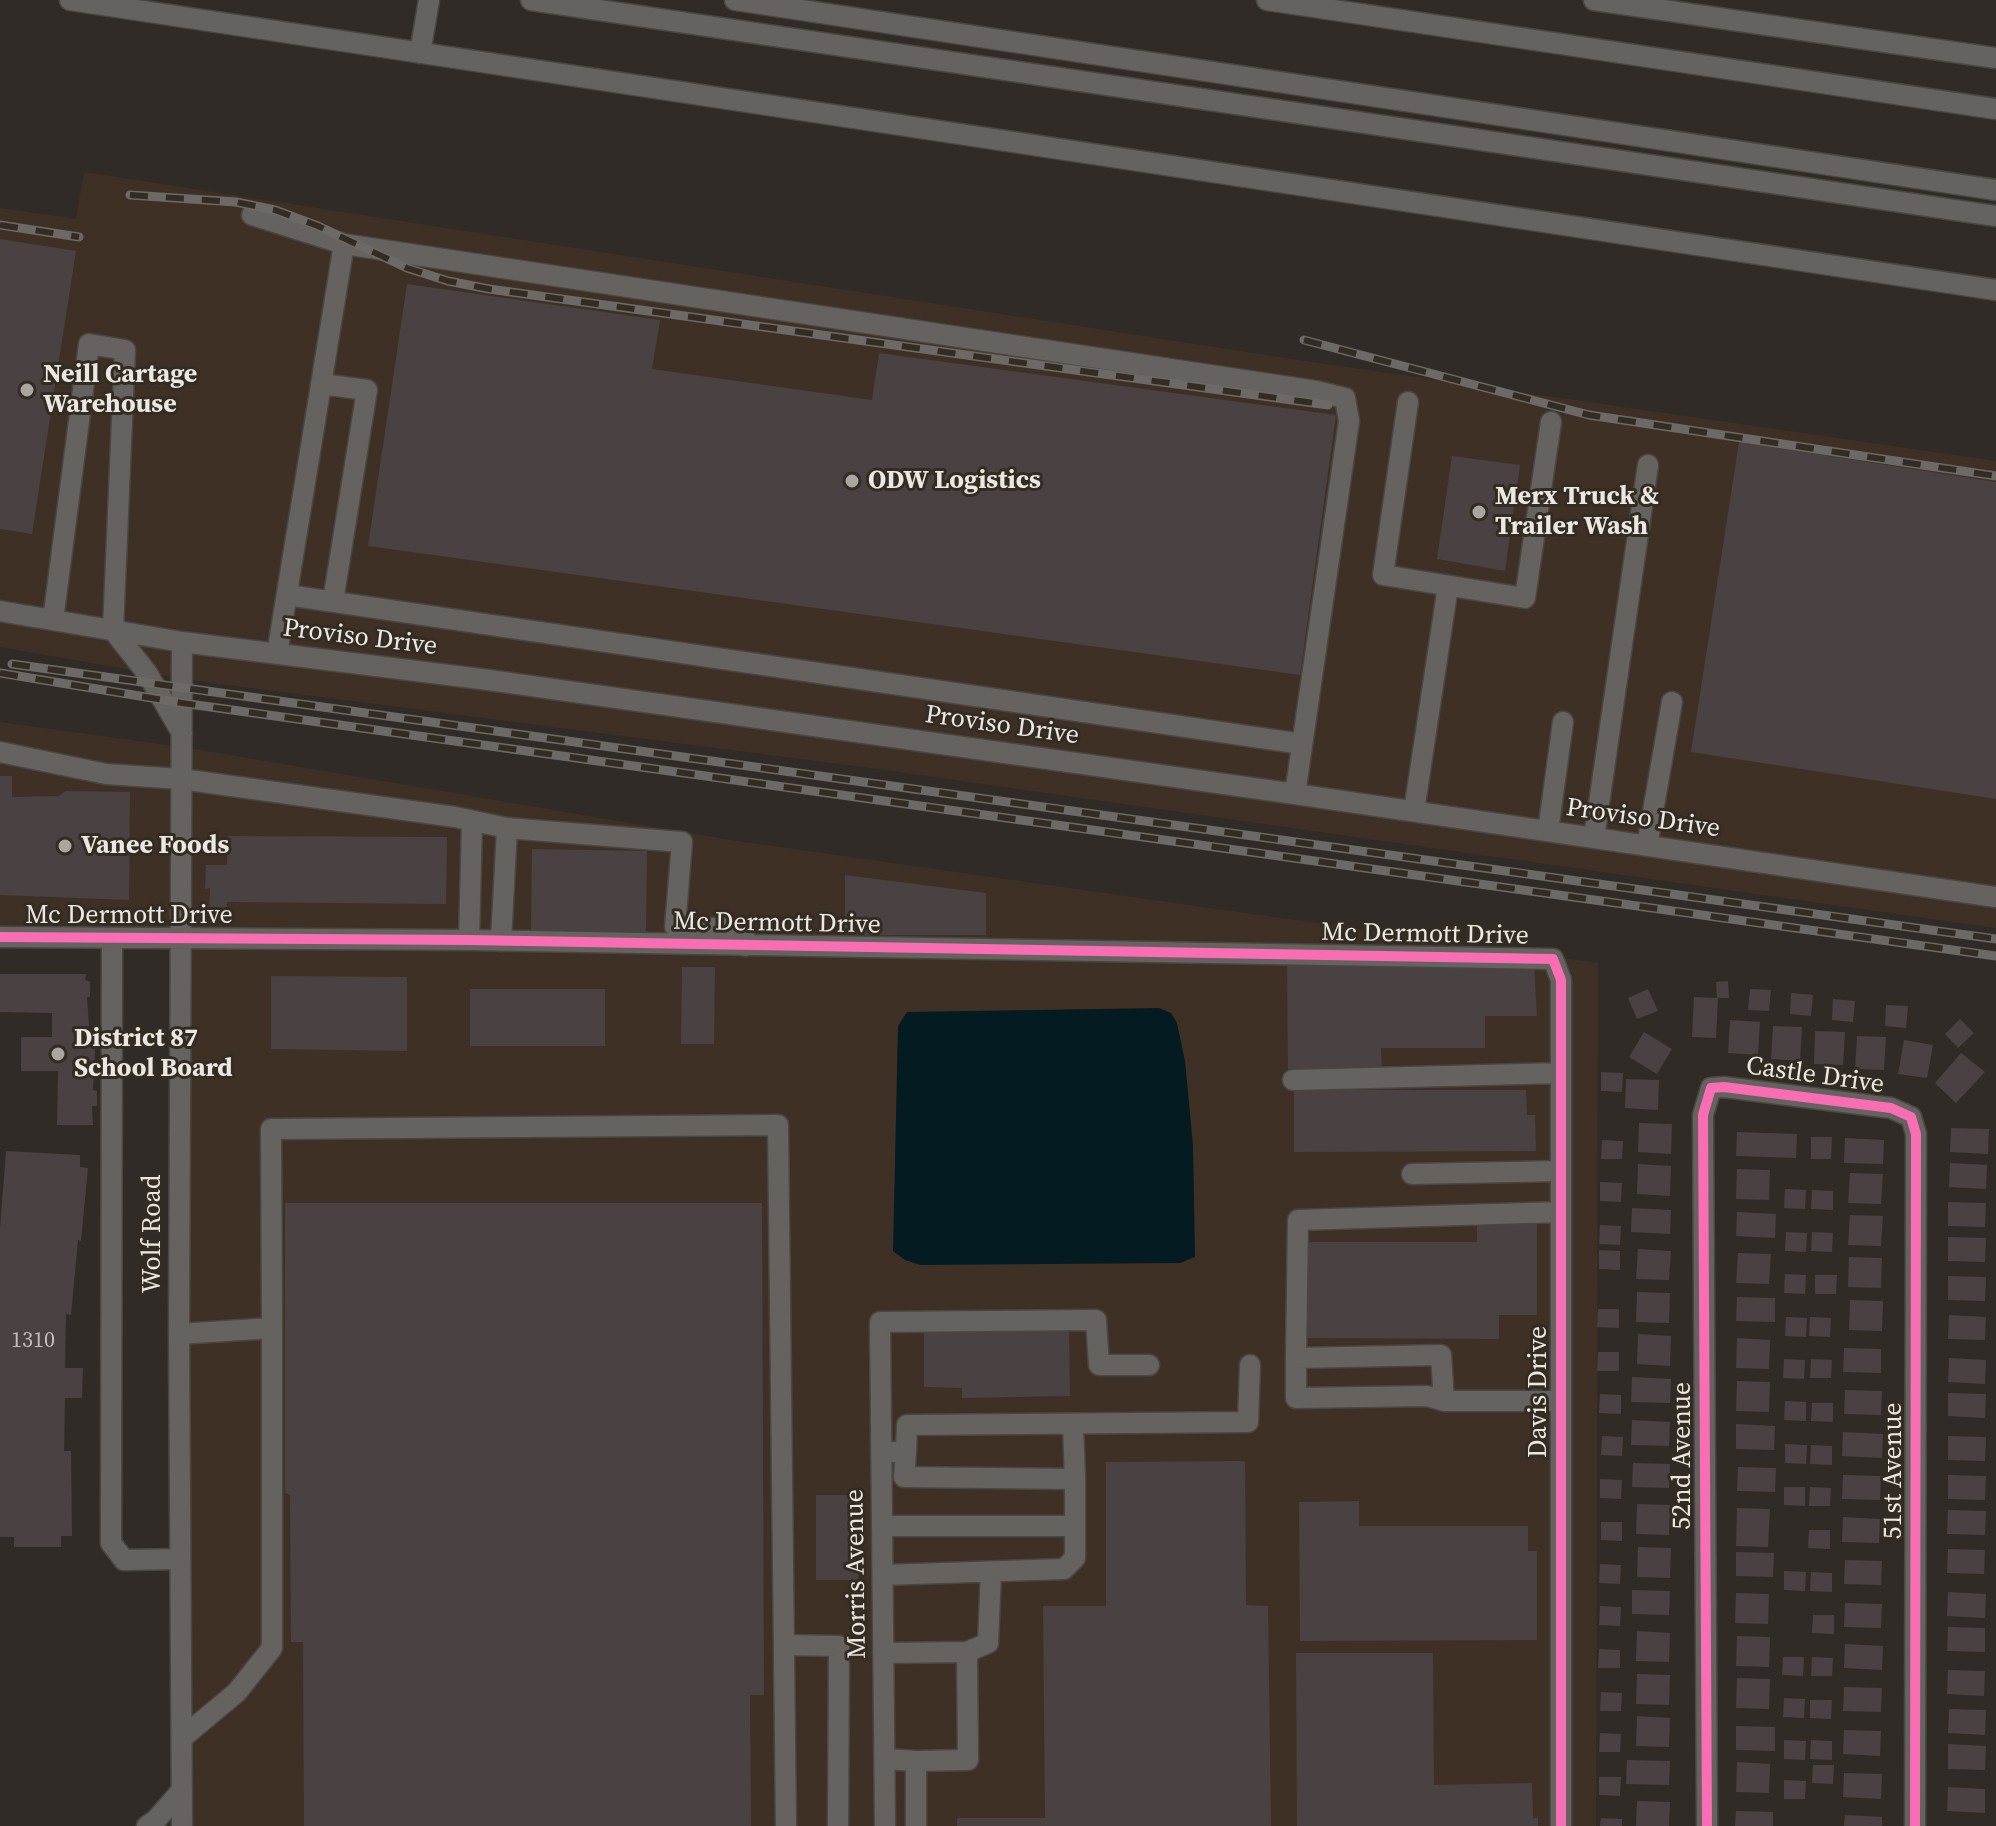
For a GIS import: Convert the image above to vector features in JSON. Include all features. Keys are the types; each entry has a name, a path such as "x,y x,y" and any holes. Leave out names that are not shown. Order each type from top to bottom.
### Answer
{"street":[{"path":"70,0 1996,290"},
{"path":"420,53 429,0"},
{"path":"531,0 1996,216"},
{"path":"735,0 1996,190"},
{"path":"1267,0 1996,109"},
{"path":"1594,0 1996,58"},
{"path":"252,215 289,224 344,244 1316,391 1345,398 1349,421 1295,794"},
{"path":"277,654 344,244"},
{"path":"53,620 89,344 125,350 113,630 147,673 182,733"},
{"path":"321,384 367,390 333,601"},
{"path":"1408,402 1383,575 1525,598 1551,422"},
{"path":"1594,838 1648,465"},
{"path":"1414,811 1448,586"},
{"path":"287,595 1302,744"},
{"name":"Proviso Drive","path":"0,611 182,642 489,680 1996,897"},
{"name":"Wolf Road","path":"182,642 179,1334 182,1826"},
{"path":"1647,846 1672,702"},
{"path":"1548,831 1563,722"},
{"path":"0,752 106,774 181,779 507,828 682,842 675,927 744,929 745,946"},
{"path":"469,940 472,821"},
{"path":"501,941 507,828"},
{"name":"Mc Dermott Drive","path":"0,937 469,940 1553,959"},
{"path":"112,939 111,1543 124,1560 180,1559"},
{"name":"Davis Drive","path":"1553,959 1561,980 1561,1826"},
{"path":"1293,1080 1561,1073"},
{"name":"Castle Drive","path":"1711,1088 1747,1088 1891,1108 1911,1117"},
{"name":"52nd Avenue","path":"1707,1826 1703,1115 1711,1088"},
{"name":"51st Avenue","path":"1911,1117 1916,1134 1915,1826"},
{"path":"182,1738 237,1692 272,1648 271,1129 778,1125 786,1826"},
{"path":"1412,1174 1561,1171"},
{"path":"1561,1212 1298,1220 1296,1358 1296,1398 1427,1396 1444,1401 1561,1401"},
{"name":"Morris Avenue","path":"885,1826 880,1322 1096,1320 1099,1365 1149,1365"},
{"path":"179,1334 272,1328"},
{"path":"1296,1358 1441,1355 1444,1401"},
{"path":"1075,1479 904,1477 907,1425 1248,1422 1250,1365"},
{"path":"883,1575 1064,1569 1075,1558 1073,1424"},
{"path":"881,1451 906,1452"},
{"path":"882,1526 1075,1526"},
{"path":"883,1653 967,1652 988,1643 991,1572"},
{"path":"785,1645 839,1646 838,1826"},
{"path":"885,1759 968,1760 967,1652"},
{"path":"916,1761 916,1826"},
{"path":"147,1826 182,1790"}],"shaded area":[{"path":"84,172 1298,360 1996,461 1996,928 871,768 190,680 0,647 0,208 76,219"},
{"path":"0,722 174,746 177,932 0,931"},
{"path":"188,748 730,840 1598,963 1596,1826 190,1826 186,1266 192,947"}],"water":[{"path":"1159,1008 1171,1013 1177,1023 1185,1061 1193,1145 1195,1257 1180,1263 920,1265 905,1260 893,1251 898,1026 907,1012"}],"building":[{"name":"Neill Cartage Warehouse","path":"0,239 76,251 32,534 0,529"},
{"name":"ODW Logistics","path":"407,284 660,320 652,369 872,400 879,353 1336,415 1300,675 368,546"},
{"path":"1739,442 1996,482 1996,799 1691,752"},
{"name":"Merx Truck & Trailer Wash","path":"1452,456 1520,465 1505,571 1437,559"},
{"name":"Vanee Foods","path":"0,776 12,776 12,797 59,796 66,791 130,792 129,900 0,895"},
{"path":"228,836 447,837 446,904 227,902 227,919 209,919 210,888 205,889 206,865 227,865"},
{"path":"532,849 647,851 646,932 531,930"},
{"path":"845,875 986,893 986,935 845,935"},
{"path":"1534,963 1537,1016 1485,1016 1485,1048 1381,1048 1382,1072 1288,1072 1287,964"},
{"path":"682,967 715,967 714,1044 681,1044"},
{"name":"District 87 School Board","path":"0,974 86,974 85,980 90,982 90,997 87,997 89,1026 86,1026 86,1033 96,1033 93,1090 97,1091 97,1106 92,1106 93,1125 57,1125 58,1071 21,1071 21,1037 52,1037 52,1013 0,1012"},
{"path":"271,976 407,977 407,1051 271,1049"},
{"path":"1728,981 1729,998 1718,998 1716,1038 1692,1037 1694,997 1717,998 1716,982"},
{"path":"470,989 605,989 605,1046 470,1046"},
{"path":"1648,989 1658,1011 1637,1019 1628,998"},
{"path":"1750,989 1771,990 1769,1011 1748,1010"},
{"path":"1791,993 1813,995 1811,1016 1790,1014"},
{"path":"1833,999 1855,1001 1853,1022 1832,1020"},
{"path":"1886,1005 1908,1006 1906,1028 1885,1026"},
{"path":"1960,1019 1974,1033 1958,1048 1945,1034"},
{"path":"1730,1020 1760,1022 1758,1055 1728,1053"},
{"path":"1773,1026 1802,1027 1800,1061 1771,1059"},
{"path":"1815,1031 1845,1032 1843,1065 1814,1064"},
{"path":"1644,1032 1672,1049 1657,1074 1629,1057"},
{"path":"1857,1036 1886,1037 1884,1070 1855,1069"},
{"path":"1904,1040 1933,1045 1927,1078 1898,1074"},
{"path":"1961,1053 1985,1072 1956,1103 1935,1083"},
{"path":"1601,1072 1623,1073 1622,1092 1601,1091"},
{"path":"1626,1079 1659,1080 1658,1110 1625,1108"},
{"path":"1294,1090 1526,1090 1527,1115 1535,1115 1536,1151 1294,1152"},
{"path":"1639,1123 1672,1124 1671,1154 1638,1152"},
{"path":"1951,1128 1989,1129 1988,1154 1950,1152"},
{"path":"1737,1132 1797,1134 1796,1158 1736,1156"},
{"path":"1811,1137 1832,1137 1831,1159 1811,1159"},
{"path":"1845,1138 1884,1140 1883,1164 1844,1163"},
{"path":"1602,1140 1623,1141 1622,1159 1601,1159"},
{"path":"6,1151 80,1155 80,1167 88,1168 71,1315 66,1314 65,1368 83,1368 82,1398 65,1398 64,1451 71,1451 72,1536 61,1536 61,1547 14,1547 14,1537 0,1537 0,1228"},
{"path":"1950,1163 1987,1165 1986,1189 1949,1187"},
{"path":"1638,1164 1671,1166 1670,1196 1637,1194"},
{"path":"1737,1169 1770,1170 1769,1200 1736,1199"},
{"path":"1850,1173 1883,1174 1881,1204 1848,1203"},
{"path":"1600,1182 1622,1183 1621,1202 1600,1201"},
{"path":"1785,1189 1806,1190 1805,1209 1784,1208"},
{"path":"1812,1190 1833,1191 1833,1210 1811,1209"},
{"path":"1948,1202 1986,1203 1985,1227 1948,1226"},
{"path":"285,1203 762,1203 764,1695 750,1695 751,1826 304,1826 303,1642 291,1642 290,1495 285,1493"},
{"path":"1632,1208 1671,1210 1670,1234 1631,1232"},
{"path":"1737,1212 1776,1214 1775,1238 1736,1236"},
{"path":"1850,1215 1883,1216 1881,1246 1848,1245"},
{"path":"1477,1223 1537,1223 1537,1315 1499,1315 1499,1339 1307,1338 1307,1242 1477,1242"},
{"path":"1600,1225 1621,1226 1620,1245 1599,1244"},
{"path":"1786,1232 1807,1233 1806,1252 1785,1251"},
{"path":"1812,1232 1833,1233 1832,1252 1811,1251"},
{"path":"1948,1237 1986,1238 1985,1262 1948,1261"},
{"path":"1638,1249 1671,1251 1669,1280 1636,1279"},
{"path":"1599,1250 1620,1251 1620,1270 1599,1269"},
{"path":"1738,1253 1771,1254 1769,1284 1736,1283"},
{"path":"1849,1257 1882,1258 1881,1288 1848,1287"},
{"path":"1785,1274 1806,1275 1805,1294 1784,1293"},
{"path":"1815,1275 1837,1275 1836,1294 1815,1294"},
{"path":"1948,1276 1986,1277 1985,1301 1948,1300"},
{"path":"1637,1292 1670,1293 1669,1323 1636,1322"},
{"path":"1737,1297 1775,1298 1775,1322 1736,1321"},
{"path":"1850,1300 1883,1301 1882,1331 1849,1330"},
{"path":"1598,1309 1619,1309 1619,1328 1597,1327"},
{"path":"1949,1315 1986,1317 1985,1340 1948,1339"},
{"path":"1786,1317 1807,1318 1806,1337 1785,1336"},
{"path":"1810,1317 1831,1318 1830,1337 1809,1336"},
{"path":"1069,1328 1070,1396 962,1398 962,1388 924,1387 924,1329"},
{"path":"1638,1334 1671,1336 1670,1366 1637,1364"},
{"path":"1737,1338 1770,1340 1769,1369 1736,1368"},
{"path":"1844,1348 1881,1349 1881,1373 1843,1372"},
{"path":"1598,1352 1619,1352 1619,1371 1597,1371"},
{"path":"1949,1358 1986,1360 1985,1384 1948,1382"},
{"path":"1784,1359 1805,1360 1804,1379 1783,1378"},
{"path":"1811,1359 1832,1360 1831,1378 1810,1378"},
{"path":"1632,1377 1671,1379 1670,1403 1631,1402"},
{"path":"1737,1381 1770,1382 1769,1412 1736,1411"},
{"path":"1845,1390 1882,1391 1881,1415 1844,1414"},
{"path":"1948,1393 1986,1394 1985,1418 1948,1416"},
{"path":"1600,1394 1621,1395 1621,1414 1599,1413"},
{"path":"1785,1401 1806,1402 1806,1421 1784,1420"},
{"path":"1812,1403 1833,1403 1833,1422 1811,1421"},
{"path":"1632,1420 1670,1422 1669,1446 1631,1445"},
{"path":"1736,1424 1775,1426 1774,1450 1736,1449"},
{"path":"1843,1432 1883,1434 1882,1458 1842,1456"},
{"path":"1602,1436 1623,1437 1622,1456 1601,1455"},
{"path":"1948,1436 1986,1437 1985,1461 1948,1460"},
{"path":"1785,1444 1807,1445 1806,1464 1785,1463"},
{"path":"1811,1445 1832,1446 1832,1465 1810,1464"},
{"path":"1245,1461 1246,1605 1268,1606 1271,1826 957,1826 957,1818 1045,1818 1043,1606 1106,1606 1106,1462"},
{"path":"1633,1463 1670,1464 1669,1488 1632,1487"},
{"path":"1738,1467 1776,1468 1775,1492 1737,1491"},
{"path":"1843,1475 1881,1476 1880,1500 1842,1499"},
{"path":"1948,1475 1986,1476 1985,1500 1948,1499"},
{"path":"1600,1479 1622,1480 1621,1499 1600,1498"},
{"path":"1784,1487 1805,1487 1805,1506 1784,1505"},
{"path":"1810,1487 1831,1488 1830,1506 1809,1506"},
{"path":"816,1495 858,1495 858,1580 816,1580"},
{"path":"1359,1501 1359,1526 1528,1526 1528,1551 1537,1551 1537,1640 1300,1641 1299,1502"},
{"path":"1637,1504 1670,1505 1669,1535 1636,1534"},
{"path":"1737,1508 1770,1509 1768,1547 1736,1546"},
{"path":"1948,1510 1986,1511 1985,1535 1947,1534"},
{"path":"1843,1517 1880,1519 1879,1543 1842,1542"},
{"path":"1601,1522 1622,1522 1622,1541 1601,1540"},
{"path":"1809,1530 1830,1530 1830,1549 1808,1548"},
{"path":"1638,1547 1671,1548 1670,1578 1637,1577"},
{"path":"1948,1549 1985,1550 1984,1574 1947,1573"},
{"path":"1736,1552 1774,1553 1773,1577 1736,1576"},
{"path":"1845,1560 1882,1561 1881,1585 1844,1584"},
{"path":"1600,1564 1621,1565 1620,1584 1599,1583"},
{"path":"1784,1571 1806,1572 1805,1591 1784,1590"},
{"path":"1811,1572 1832,1573 1832,1592 1810,1591"},
{"path":"1632,1590 1670,1591 1669,1615 1632,1614"},
{"path":"1948,1592 1986,1594 1985,1618 1947,1616"},
{"path":"1736,1593 1769,1594 1768,1624 1735,1623"},
{"path":"1845,1603 1882,1604 1881,1628 1844,1627"},
{"path":"1600,1606 1621,1607 1620,1626 1599,1625"},
{"path":"1813,1615 1834,1615 1834,1634 1812,1633"},
{"path":"1948,1627 1985,1628 1985,1652 1947,1651"},
{"path":"1637,1631 1670,1633 1669,1662 1636,1661"},
{"path":"1737,1636 1770,1637 1769,1667 1736,1666"},
{"path":"1845,1644 1883,1646 1882,1670 1844,1668"},
{"path":"1599,1649 1620,1650 1620,1668 1598,1668"},
{"path":"1296,1653 1433,1653 1434,1785 1532,1783 1533,1818 1538,1818 1538,1826 1297,1826"},
{"path":"1783,1657 1804,1657 1803,1676 1782,1675"},
{"path":"1812,1657 1833,1658 1832,1676 1811,1676"},
{"path":"1948,1670 1985,1671 1984,1696 1947,1694"},
{"path":"1637,1674 1670,1675 1669,1705 1636,1704"},
{"path":"1737,1678 1770,1679 1769,1709 1736,1708"},
{"path":"1844,1687 1882,1688 1881,1712 1843,1711"},
{"path":"1601,1692 1622,1693 1621,1711 1600,1711"},
{"path":"1784,1698 1805,1699 1804,1718 1783,1717"},
{"path":"1810,1700 1832,1700 1831,1719 1810,1718"},
{"path":"1949,1709 1986,1710 1985,1735 1948,1733"},
{"path":"1637,1716 1670,1718 1669,1747 1636,1746"},
{"path":"1736,1726 1775,1727 1775,1751 1736,1750"},
{"path":"1844,1730 1881,1731 1880,1756 1843,1754"},
{"path":"1600,1733 1621,1734 1620,1752 1599,1752"},
{"path":"1784,1740 1806,1741 1805,1760 1784,1759"},
{"path":"1811,1740 1832,1741 1832,1760 1810,1759"},
{"path":"1948,1744 1986,1746 1985,1770 1948,1769"},
{"path":"1627,1760 1670,1761 1669,1785 1626,1784"},
{"path":"1737,1762 1770,1764 1769,1793 1736,1792"},
{"path":"1813,1765 1834,1765 1833,1784 1812,1783"},
{"path":"1844,1773 1882,1774 1881,1799 1843,1797"},
{"path":"1599,1777 1621,1777 1620,1796 1599,1795"},
{"path":"1784,1780 1806,1781 1805,1799 1784,1799"},
{"path":"1948,1787 1985,1789 1985,1813 1947,1811"},
{"path":"1637,1801 1670,1802 1669,1826 1636,1826"},
{"path":"1736,1811 1773,1812 1773,1826 1735,1826"},
{"path":"1845,1815 1882,1817 1882,1826 1844,1826"},
{"path":"1601,1818 1622,1819 1622,1826 1600,1826"}],"railway":[{"path":"130,195 236,202 275,210 318,226 407,268 448,281 489,289 1328,405"},
{"path":"0,225 79,237"},
{"path":"1304,340 1589,415 1996,476"},
{"path":"12,664 1996,939"},
{"path":"0,673 182,703 1996,956"}],"cycle path":[{"path":"0,937 469,940 1553,959 1561,980 1561,1826"},
{"path":"1707,1826 1703,1115 1711,1088 1724,1087 1891,1108 1911,1117 1916,1134 1915,1826"}],"place":[{"name":"Neill Cartage Warehouse","path":"27,390"},
{"name":"ODW Logistics","path":"852,481"},
{"name":"Merx Truck & Trailer Wash","path":"1479,512"},
{"name":"Vanee Foods","path":"65,846"},
{"name":"District 87 School Board","path":"58,1054"}]}
